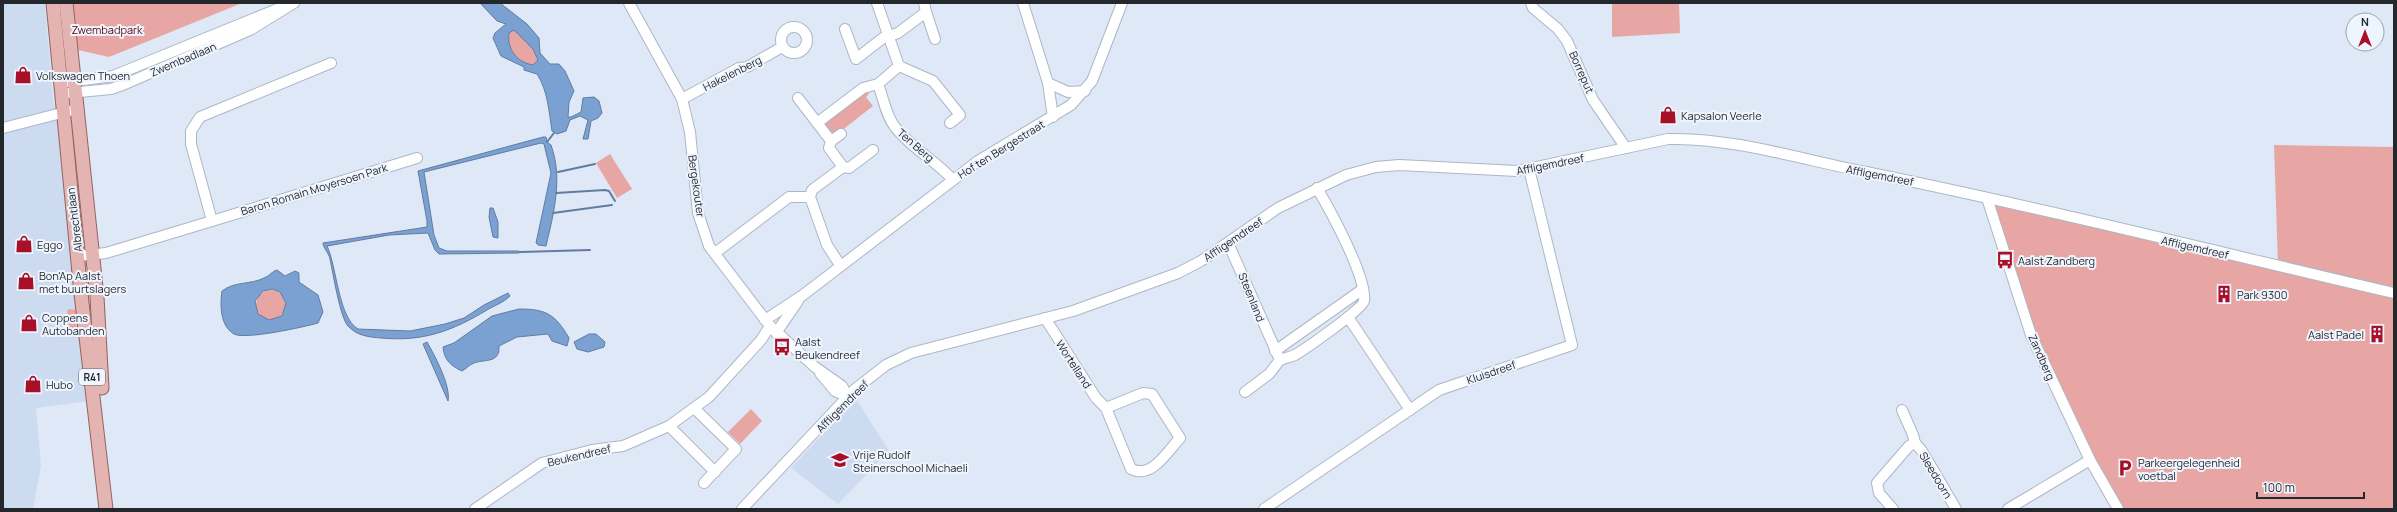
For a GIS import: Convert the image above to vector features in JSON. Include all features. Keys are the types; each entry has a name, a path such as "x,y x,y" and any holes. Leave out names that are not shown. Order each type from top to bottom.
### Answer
{"main road":[{"name":"Albrechtlaan","path":"53,3 63,88 70,110 92,254 100,361 114,509"},
{"name":"Albrechtlaan","path":"66,3 76,87 70,110 79,256 106,509"}],"street":[{"name":"Zwembadlaan","path":"63,88 111,88 137,73 227,29 294,3"},
{"name":"Zwembadlaan","path":"137,73 187,58 250,30 294,3"},
{"name":"Bergekouter","path":"629,3 682,98 690,132 698,213 710,246 770,326 815,367 842,386 848,397"},
{"path":"877,3 899,66 934,81 960,115 950,123"},
{"path":"1023,3 1048,83 1053,117"},
{"name":"Hof ten Bergestraat","path":"770,326 803,295 840,265 952,179 978,161 1071,105 1085,91 1098,68 1122,3"},
{"name":"Borreput","path":"1531,3 1533,8 1558,29 1567,41 1594,100 1626,148"},
{"path":"845,29 856,59 888,36 898,33 925,7 934,39"},
{"path":"187,58 190,52 230,35 227,29"},
{"name":"Hakelenberg","path":"682,98 739,68 747,67 782,47"},
{"path":"212,221 191,144 191,131 200,116 331,63"},
{"path":"817,123 863,88 878,84 899,66"},
{"path":"1048,83 1068,92 1085,91"},
{"name":"Ten Berg","path":"878,84 894,126 952,179"},
{"path":"798,98 831,141"},
{"path":"3,128 70,110"},
{"path":"841,134 831,141 828,148 842,167 849,168 854,166 873,150"},
{"name":"Affligemdreef","path":"742,509 848,397 886,365 911,353 1098,303 1178,273 1228,243 1278,208 1346,175 1376,167 1399,164 1505,171 1529,169 1668,139 1703,140 1987,198 2394,293"},
{"name":"Baron Romain Moyersoen Park","path":"79,256 106,253 417,158"},
{"path":"840,265 827,245 810,197 812,190 842,167"},
{"name":"Kluisdreef","path":"1264,509 1439,390 1572,345 1529,169"},
{"path":"1278,355 1294,355 1361,308 1364,300 1363,290 1348,248 1317,188"},
{"path":"715,253 790,197 810,197"},
{"name":"Zandberg","path":"1987,198 2032,335 2090,460 2118,509"},
{"name":"Steenland","path":"1228,243 1278,355"},
{"path":"1245,392 1269,374 1278,355 1363,290"},
{"name":"Hof ten Bergestraat","path":"770,326 803,295"},
{"path":"1348,317 1410,410"},
{"name":"Wortelland","path":"1045,318 1096,398 1106,408 1131,469 1138,472 1150,470 1180,438 1152,394 1143,393 1106,408"},
{"name":"Beukendreef","path":"475,509 542,463 592,450 623,446 669,426 695,409 732,373 761,340 770,326"},
{"path":"695,409 736,449 704,483"},
{"name":"Sleedoorn","path":"1902,410 1914,435 1914,443 1922,451 1956,509"},
{"path":"669,426 715,472"},
{"name":"Sleedoorn","path":"1893,509 1879,493 1877,483 1908,446 1914,443"},
{"path":"2008,509 2090,460"}],"shaded area":[{"path":"3,3 45,3 53,99 57,119 88,401 36,408 41,466 33,509 3,509"},
{"name":"Vrije Rudolf Steinerschool Michaeli","path":"856,399 889,451 838,504 791,468"}],"green space":[{"name":"Zwembadpark","path":"73,3 242,3 109,57 78,50"},
{"path":"1612,3 1679,3 1680,33 1612,37"},
{"path":"514,30 533,49 538,60 533,65 517,58 511,49 509,33"},
{"path":"866,91 869,94 866,97 873,106 832,138 822,124"},
{"path":"2274,145 2394,147 2394,509 2118,509 2031,335 1987,198 2278,265"},
{"path":"610,154 632,189 617,198 596,163"},
{"path":"271,290 282,294 286,305 282,316 271,320 260,316 256,305 260,294"},
{"path":"69,309 76,310 77,332 69,331 67,311"},
{"path":"751,409 762,421 740,444 728,432"}],"water":[{"path":"480,3 500,3 527,24 539,38 540,53 550,64 559,64 565,71 574,91 569,102 568,117 581,112 583,98 594,97 599,101 602,113 598,118 591,121 588,139 583,139 588,120 580,116 570,120 566,131 557,134 552,131 548,102 541,81 537,74 524,70 524,67 501,56 493,38 495,33 506,24 497,21","holes":["514,30 533,49 538,60 533,65 517,58 511,49 509,33"]},
{"path":"546,137 547,142 551,145 555,157 557,182 552,221 546,246 538,245 536,243 551,173 544,144 541,143 424,172 434,235 439,248 447,251 521,252 519,253 439,254 435,250 428,233 389,235 327,246 346,314 351,323 358,329 410,331 445,324 464,318 484,305 508,293 510,296 462,324 424,336 396,339 372,337 359,334 348,326 342,314 329,257 323,243 427,227 418,171"},
{"path":"490,208 493,208 498,222 498,238 493,237 489,217"},
{"path":"277,270 285,276 295,271 299,273 299,282 318,295 323,312 318,323 262,334 234,334 226,326 222,315 222,291 232,286 259,280","holes":["272,289 280,292 286,303 282,316 269,320 258,314 255,301 263,291"]},
{"path":"519,309 536,310 549,314 559,323 569,338 567,346 552,341 548,334 517,337 499,346 497,356 490,360 476,362 462,371 451,365 445,356 443,347 454,343 492,316"},
{"path":"589,334 596,334 605,342 604,347 588,352 577,349 574,342"},
{"path":"427,342 445,379 448,401 423,344"}],"waterway":[{"path":"547,142 554,133"},
{"path":"558,172 595,164"},
{"path":"556,193 605,190 609,191 615,201"},
{"path":"553,213 612,205"},
{"path":"521,252 590,250"}],"place":[{"name":"Volkswagen Thoen","path":"23,75"},
{"name":"Kapsalon Veerle","path":"1668,115"},
{"name":"Eggo","path":"24,244"},
{"name":"Aalst Zandberg","path":"2005,260"},
{"name":"Bon'Ap Aalst met buurtslagers","path":"26,281"},
{"name":"Park 9300","path":"2224,294"},
{"name":"Coppens Autobanden","path":"29,323"},
{"name":"Aalst Padel","path":"2377,334"},
{"name":"Aalst Beukendreef","path":"782,347"},
{"name":"Hubo","path":"33,384"},
{"name":"Vrije Rudolf Steinerschool Michaeli","path":"840,460"},
{"name":"Parkeergelegenheid voetbal","path":"2125,468"}]}
